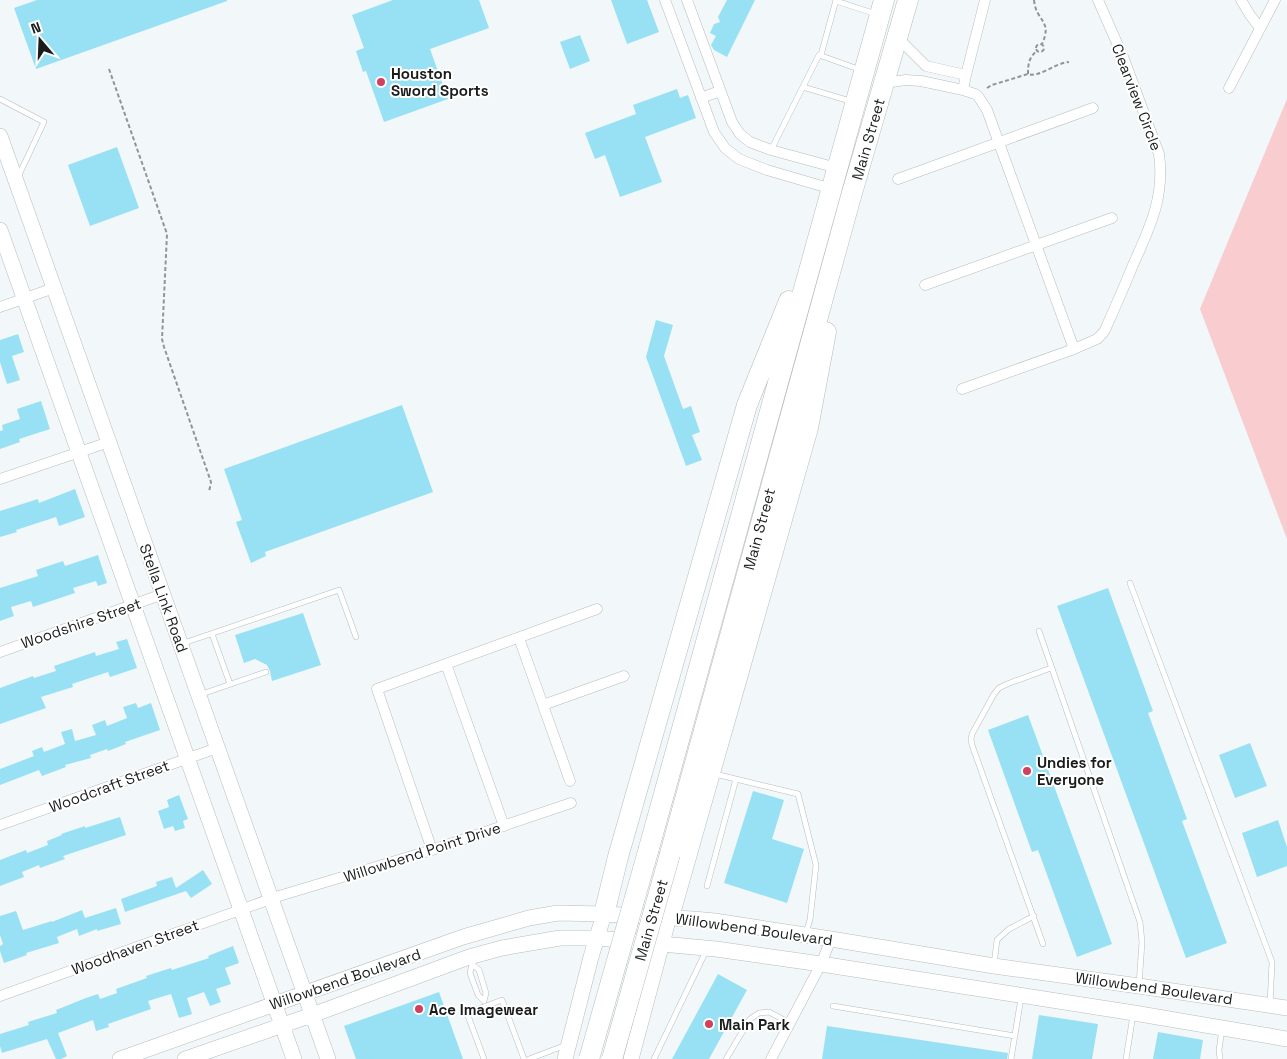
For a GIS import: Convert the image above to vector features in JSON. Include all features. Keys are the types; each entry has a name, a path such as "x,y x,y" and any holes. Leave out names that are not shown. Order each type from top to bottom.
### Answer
{"highway":[{"name":"Main Street","path":"612,1059 676,862 850,200 908,0"},
{"name":"Main Street","path":"589,1059 882,8"},
{"path":"618,857 623,871 632,878 667,878 676,862 710,773 808,428 850,200"},
{"path":"604,914 618,857 747,405 824,216"},
{"path":"669,917 676,862"}],"main road":[{"name":"Stella Link Road","path":"0,137 328,1059"},
{"name":"Stella Link Road","path":"0,230 294,1059"},
{"name":"Willowbend Boulevard","path":"120,1059 463,937 529,918 558,913 669,917 715,921 994,966 1287,1008"},
{"path":"564,1059 604,914"},
{"path":"632,1059 669,917"},
{"path":"463,937 471,961"},
{"name":"Willowbend Boulevard","path":"185,1059 471,961 502,948 560,938 596,938 708,948 1134,1013 1287,1039"},
{"path":"990,991 994,966"},
{"path":"583,990 597,975 603,973 633,976 642,985 647,1002"},
{"path":"1134,1013 1139,986"}],"street":[{"path":"665,0 714,132 725,148 739,159 767,170 832,189"},
{"path":"687,0 732,122 740,134 750,142 771,150 837,168"},
{"path":"963,90 985,0"},
{"name":"Clearview Circle","path":"962,389 1097,339 1104,332 1153,221 1159,197 1161,170 1159,154 1124,59 1098,0"},
{"path":"1241,0 1260,28"},
{"path":"1229,88 1275,0"},
{"path":"898,38 926,66 966,75"},
{"path":"933,84 935,68"},
{"path":"884,83 906,80 921,81 963,90 978,96 988,110 1074,349"},
{"path":"701,98 720,91"},
{"path":"898,179 1093,108"},
{"path":"925,284 1112,218"},
{"path":"0,307 54,288"},
{"path":"0,479 109,442"},
{"name":"Woodshire Street","path":"0,652 163,594"},
{"path":"432,850 377,689 597,609"},
{"path":"518,638 570,781"},
{"path":"446,664 504,826"},
{"path":"543,705 624,676"},
{"name":"Woodcraft Street","path":"0,825 217,748"},
{"name":"Willowbend Point Drive","path":"271,899 432,850 572,803"},
{"name":"Woodhaven Street","path":"0,996 271,899"},
{"path":"771,1059 821,964 831,939"}],"lane":[{"path":"771,150 819,55 821,55 836,0 882,8"},
{"path":"821,55 864,71"},
{"path":"803,88 856,102"},
{"path":"0,99 44,122 16,182"},
{"path":"1130,584 1272,962 1270,1005"},
{"path":"181,645 339,590 356,637"},
{"path":"1038,631 1140,922 1142,942 1139,986"},
{"path":"212,634 230,684"},
{"path":"1043,944 971,739 972,734 999,688 1051,668"},
{"path":"199,695 266,672"},
{"path":"710,773 798,794 816,865 810,920 805,935"},
{"path":"708,886 736,779"},
{"path":"994,966 997,940 1009,929 1034,916"},
{"path":"654,1059 708,948"},
{"path":"471,961 479,970 486,993 485,1003"},
{"path":"471,961 470,973 478,995 485,1003"},
{"path":"1011,1059 1021,996"},
{"path":"484,1059 467,1012 485,1003 502,1000 524,1059"},
{"path":"833,1006 1015,1036"},
{"path":"726,1059 750,1020 759,1013 769,1012 790,1023"},
{"path":"1126,1059 1134,1013"},
{"path":"1220,1059 1219,1050 1222,1028"},
{"path":"529,1059 568,1044"}],"path":[{"path":"1034,0 1047,29 1042,44 1037,45 1037,51"},
{"path":"1028,74 1031,56 1037,51 1044,50 1042,44"},
{"path":"978,96 992,85 1028,74 1032,76 1062,63 1069,62"},
{"path":"109,69 167,234 162,339 211,482 210,492"}],"shaded area":[{"path":"1287,99 1287,539 1200,309"}],"building":[{"path":"37,0 227,1 36,69 14,8"},
{"path":"393,0 479,0 489,28 430,49 448,99 384,122 366,71 363,72 356,51 364,48 352,15"},
{"path":"611,0 647,0 659,32 627,44"},
{"path":"727,0 755,0 727,57 714,50 711,45 716,36 710,33 714,24 720,22 718,17"},
{"path":"580,35 590,61 570,69 560,42"},
{"path":"677,89 680,98 688,95 696,118 645,137 662,182 620,197 605,155 595,159 585,133 636,114 633,105"},
{"path":"117,147 139,208 90,226 68,165"},
{"path":"656,320 673,325 664,356 683,409 691,406 700,432 692,435 702,460 686,466 646,357"},
{"path":"18,334 24,352 12,356 20,380 7,384 0,362 0,340"},
{"path":"41,401 50,429 19,439 20,442 0,449 2,425 20,419 17,409"},
{"path":"402,405 433,492 265,552 266,556 251,563 236,522 242,520 224,469"},
{"path":"75,489 85,517 59,526 56,517 0,537 0,511 38,499 39,503"},
{"path":"98,555 107,583 98,586 96,581 73,588 75,593 33,607 31,601 11,607 14,616 0,621 0,588 38,576 36,570 63,561 65,566"},
{"path":"1108,588 1153,711 1148,713 1187,819 1182,821 1227,943 1186,958 1057,606"},
{"path":"303,613 321,665 272,681 267,665 255,659 244,663 235,635"},
{"path":"127,639 137,668 110,677 108,672 72,684 73,687 41,697 46,708 0,724 0,688 33,676 34,678 56,671 54,666 95,652 96,656 119,649 116,642"},
{"path":"136,703 138,708 151,703 160,730 125,742 126,744 108,751 107,749 90,755 91,758 65,765 66,767 42,776 39,770 0,785 0,769 34,756 32,751 42,747 44,752 65,744 61,732 72,729 75,741 96,735 92,725 105,720 107,726 127,718 123,707"},
{"path":"1028,715 1112,944 1077,957 1038,850 1032,852 988,730"},
{"path":"1250,743 1267,786 1235,798 1219,755"},
{"path":"753,791 784,800 772,839 804,849 787,903 724,883"},
{"path":"179,795 188,819 183,821 185,828 175,831 173,826 164,829 158,811 169,807 167,800"},
{"path":"120,817 126,835 63,856 65,859 40,868 39,865 22,872 24,877 0,886 0,860 26,850 27,853 48,845 47,841 61,834"},
{"path":"1278,820 1287,847 1287,866 1257,877 1242,833"},
{"path":"203,870 212,884 191,898 186,891 125,912 121,899 157,886 156,882 172,877 176,888"},
{"path":"116,908 121,924 97,931 97,929 79,936 77,929 57,937 59,943 26,953 27,955 4,963 0,951 0,946 3,944 0,935 0,916 16,911 23,930 52,922 82,910 85,918"},
{"path":"233,946 239,963 225,968 231,984 216,989 221,1002 210,1006 204,992 187,998 192,1014 179,1018 171,994 148,1001 151,1009 108,1024 109,1027 96,1031 93,1020 58,1033 67,1056 61,1059 56,1059 47,1039 2,1053 0,1034 29,1025 28,1022 57,1013 56,1010 86,998 98,994 100,999 117,993 116,989 147,978 146,976 209,958 208,956"},
{"name":"Main Park","path":"718,974 747,990 709,1059 672,1059"},
{"name":"Ace Imagewear","path":"439,992 463,1059 356,1059 344,1026"},
{"path":"1039,1015 1098,1024 1092,1059 1032,1059"},
{"path":"827,1026 1008,1053 1007,1059 822,1059"},
{"path":"1158,1032 1203,1040 1200,1059 1153,1059"}],"place":[{"name":"Houston Sword Sports","path":"381,82"},
{"name":"Undies for Everyone","path":"1027,771"},
{"name":"Ace Imagewear","path":"419,1009"},
{"name":"Main Park","path":"709,1024"}]}
